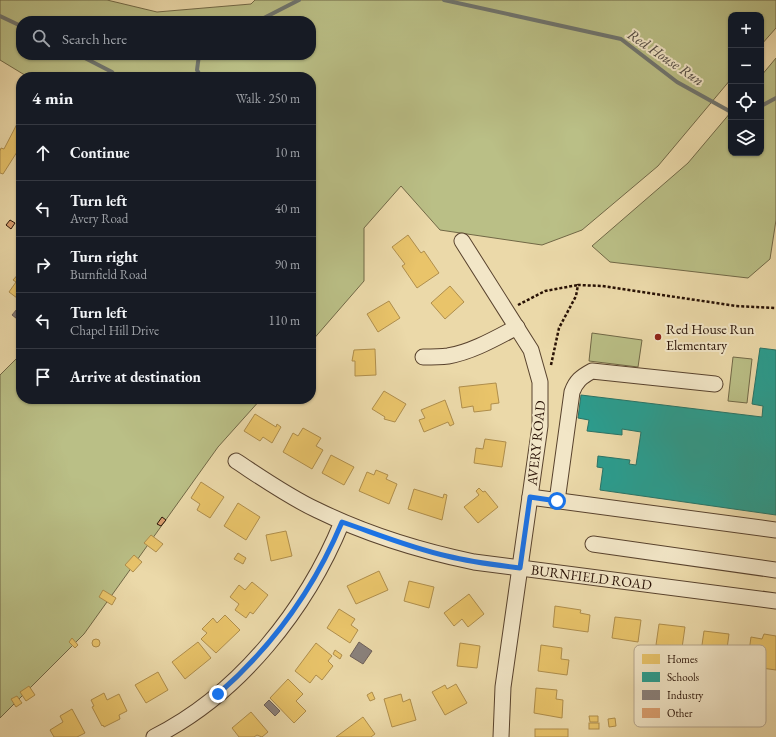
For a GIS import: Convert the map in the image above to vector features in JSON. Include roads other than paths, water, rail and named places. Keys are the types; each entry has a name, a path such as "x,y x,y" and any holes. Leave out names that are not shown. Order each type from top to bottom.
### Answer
{"street":[{"name":"AVERY ROAD","path":"462,241 508,311 531,350 537,368 540,388 540,426 503,687 501,737"},
{"path":"423,357 448,356 497,338 517,327"},
{"path":"557,501 572,392 575,383 582,376 592,371 715,384"},
{"name":"BURNFIELD ROAD","path":"236,462 295,498 342,522 400,543 445,556 474,562 776,601"},
{"path":"530,497 776,530"},
{"path":"154,737 191,714 218,694 260,654 300,604 325,560 342,522"},
{"path":"593,544 776,570"}],"waterway":[{"name":"Red House Run","path":"268,16 299,0"},
{"name":"Red House Run","path":"444,0 621,39 677,82 728,110"},
{"name":"Red House Run","path":"0,16 16,24"},
{"name":"Red House Run","path":"89,60 112,72"},
{"name":"Red House Run","path":"198,60 198,72"},
{"name":"Red House Run","path":"764,104 776,98"}],"place":[{"name":"Red House Run Elementary","path":"658,337"}]}
